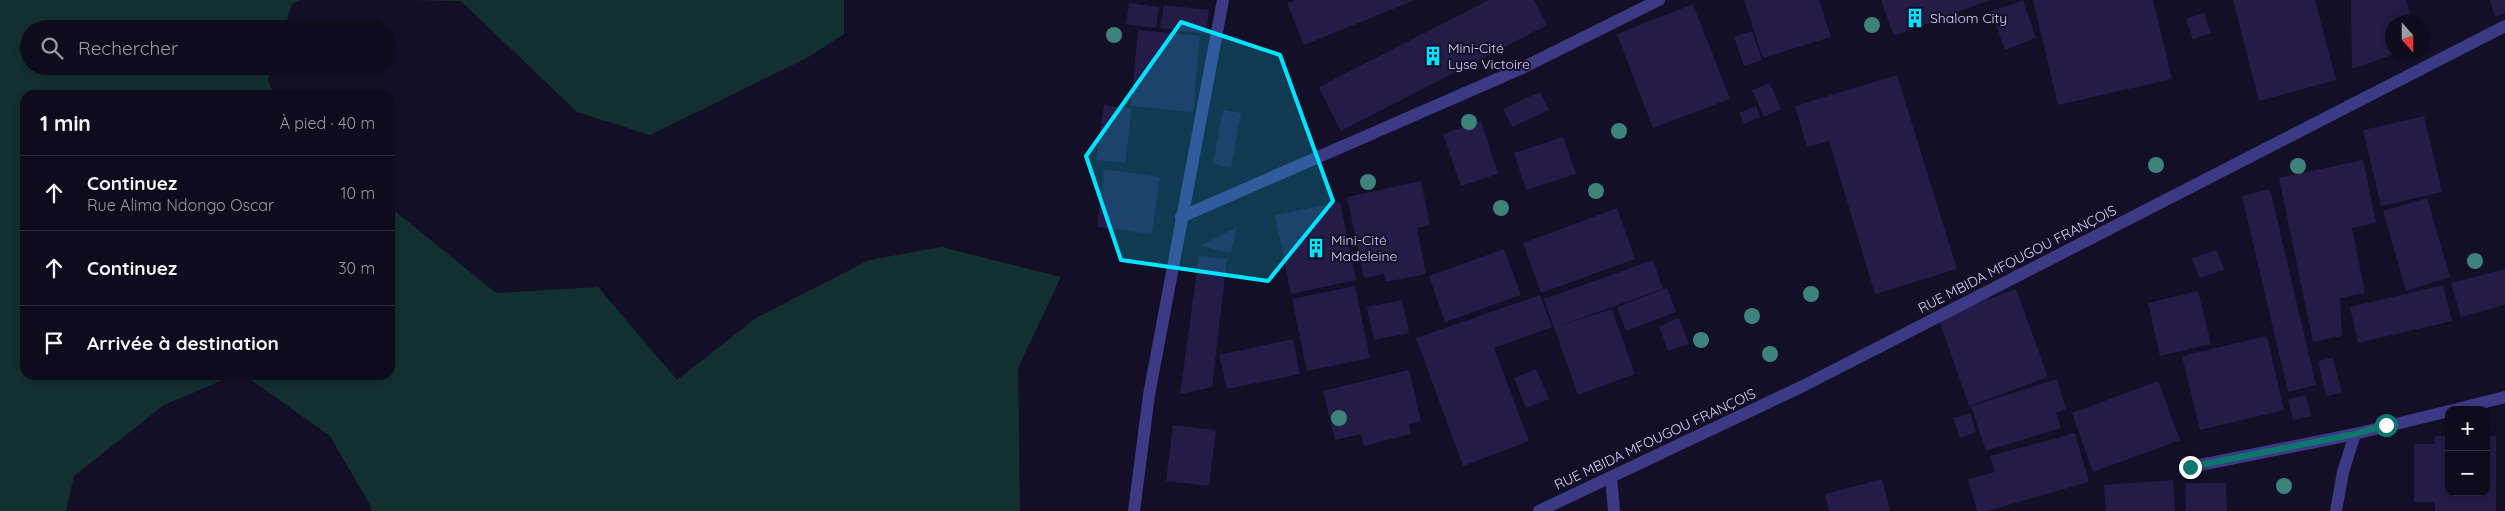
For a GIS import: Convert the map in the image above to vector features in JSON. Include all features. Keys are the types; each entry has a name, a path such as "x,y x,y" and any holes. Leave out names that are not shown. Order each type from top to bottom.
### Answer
{"street":[{"path":"1134,511 1149,395 1223,0"},
{"path":"1181,217 1520,69 1659,0"},
{"name":"RUE MBIDA MFOUGOU FRANÇOIS","path":"1539,511 1805,385 2505,26"},
{"path":"2470,406 2505,398"},
{"path":"2190,467 2355,434 2445,412"},
{"path":"2336,511 2343,472 2355,434"},
{"path":"1611,477 1614,511"}],"highlighted area":[{"path":"1181,22 1280,55 1333,201 1268,281 1121,260 1086,156"}],"green space":[{"path":"0,0 301,0 292,4 287,20 20,20 20,75 270,75 268,80 272,90 20,90 20,380 223,380 164,405 74,476 66,511 0,511"},
{"path":"406,0 844,0 844,34 807,58 650,135 577,112 461,1"},
{"path":"395,211 496,293 598,287 677,380 756,318 869,260 942,247 1061,277 1018,368 1020,511 371,511 370,505 330,436 251,380 395,380"}],"building":[{"path":"1296,0 1415,0 1304,45 1287,3"},
{"name":"Mini-Cité Lyse Victoire","path":"1489,0 1534,0 1547,25 1341,131 1319,87"},
{"path":"1744,0 1819,0 1831,37 1763,58"},
{"name":"Shalom City","path":"1881,0 1990,0 1894,36"},
{"path":"2033,0 2153,0 2172,79 2058,105"},
{"path":"2233,0 2315,0 2336,80 2259,101"},
{"path":"2351,0 2406,0 2410,15 2385,15 2385,57 2352,69"},
{"path":"2490,0 2505,0 2505,13 2495,17"},
{"path":"2023,1 2036,38 2005,50 1991,11"},
{"path":"1129,3 1159,7 1156,28 1126,24"},
{"path":"1693,4 1730,99 1653,128 1617,34"},
{"path":"1164,5 1209,10 1206,34 1160,28"},
{"path":"2204,13 2211,33 2193,39 2186,19"},
{"path":"1138,30 1200,36 1193,112 1131,106"},
{"path":"1752,31 1762,60 1744,66 1734,37"},
{"path":"1897,75 1957,269 1875,294 1829,141 1807,147 1795,106"},
{"path":"1770,83 1781,109 1764,117 1752,90"},
{"path":"1540,92 1549,110 1512,127 1503,109"},
{"path":"1104,105 1132,109 1125,163 1096,160"},
{"path":"1756,106 1760,117 1744,124 1739,113"},
{"path":"1223,110 1241,113 1231,168 1213,164"},
{"path":"2424,116 2442,192 2381,206 2363,130"},
{"path":"1481,121 1498,174 1461,186 1443,134"},
{"path":"1563,137 1576,174 1526,190 1514,153"},
{"path":"2363,160 2376,223 2352,228 2365,293 2340,298 2342,336 2313,342 2279,178"},
{"path":"1104,169 1160,177 1152,234 1097,227"},
{"path":"1421,181 1430,225 1417,228 1426,274 1386,282 1384,274 1364,278 1347,197"},
{"path":"2270,189 2316,385 2288,392 2242,196"},
{"path":"2427,198 2450,277 2406,291 2383,211"},
{"name":"Mini-Cité Madeleine","path":"1340,202 1356,280 1291,294 1275,215"},
{"path":"1617,208 1635,259 1541,293 1523,243"},
{"path":"1237,227 1231,253 1200,246"},
{"path":"1504,249 1521,295 1445,322 1429,276"},
{"path":"2217,250 2224,270 2199,278 2192,258"},
{"path":"1199,256 1227,259 1212,387 1180,394"},
{"path":"1653,260 1663,289 1556,327 1612,309 1635,374 1578,395 1544,299"},
{"path":"2505,269 2505,305 2461,317 2451,283"},
{"path":"2443,285 2452,321 2358,343 2350,307"},
{"path":"1355,286 1370,358 1307,371 1292,299"},
{"path":"1667,288 1676,312 1626,331 1617,307"},
{"path":"2016,289 2048,377 1969,406 1938,317"},
{"path":"2198,291 2211,344 2160,356 2148,303"},
{"path":"1540,295 1552,327 1494,348 1529,441 1463,466 1416,338"},
{"path":"1402,300 1409,333 1374,340 1367,307"},
{"path":"1679,318 1689,344 1668,351 1659,326"},
{"path":"2267,336 2284,410 2200,430 2182,356"},
{"path":"1293,339 1300,374 1227,389 1219,355"},
{"path":"2333,358 2342,393 2326,396 2318,361"},
{"path":"1536,369 1549,399 1526,408 1514,378"},
{"path":"1409,370 1421,421 1409,424 1411,434 1364,446 1361,434 1335,440 1323,391"},
{"path":"2057,379 2066,409 2056,413 2061,428 1986,451 1971,406"},
{"path":"2158,381 2180,440 2093,472 2072,413"},
{"path":"2306,395 2311,416 2293,420 2288,399"},
{"path":"1970,413 1976,432 1960,438 1953,418"},
{"path":"1173,425 1216,430 1209,486 1166,481"},
{"path":"2075,433 2089,482 1987,511 1977,511 1968,479 1995,472 1990,456"},
{"path":"2435,436 2445,436 2445,496 2490,496 2490,436 2496,436 2496,511 2435,511 2435,502 2414,502 2414,444 2435,444"},
{"path":"1882,479 1890,511 1829,511 1825,494"},
{"path":"2173,480 2175,511 2106,511 2104,485"},
{"path":"2185,483 2226,483 2227,511 2186,511"}],"place":[{"name":"Shalom City","path":"1915,18"},
{"name":"Mini-Cité Lyse Victoire","path":"1433,56"},
{"name":"Mini-Cité Madeleine","path":"1316,248"}],"route":[{"path":"2190,467 2355,434 2386,425"}]}
